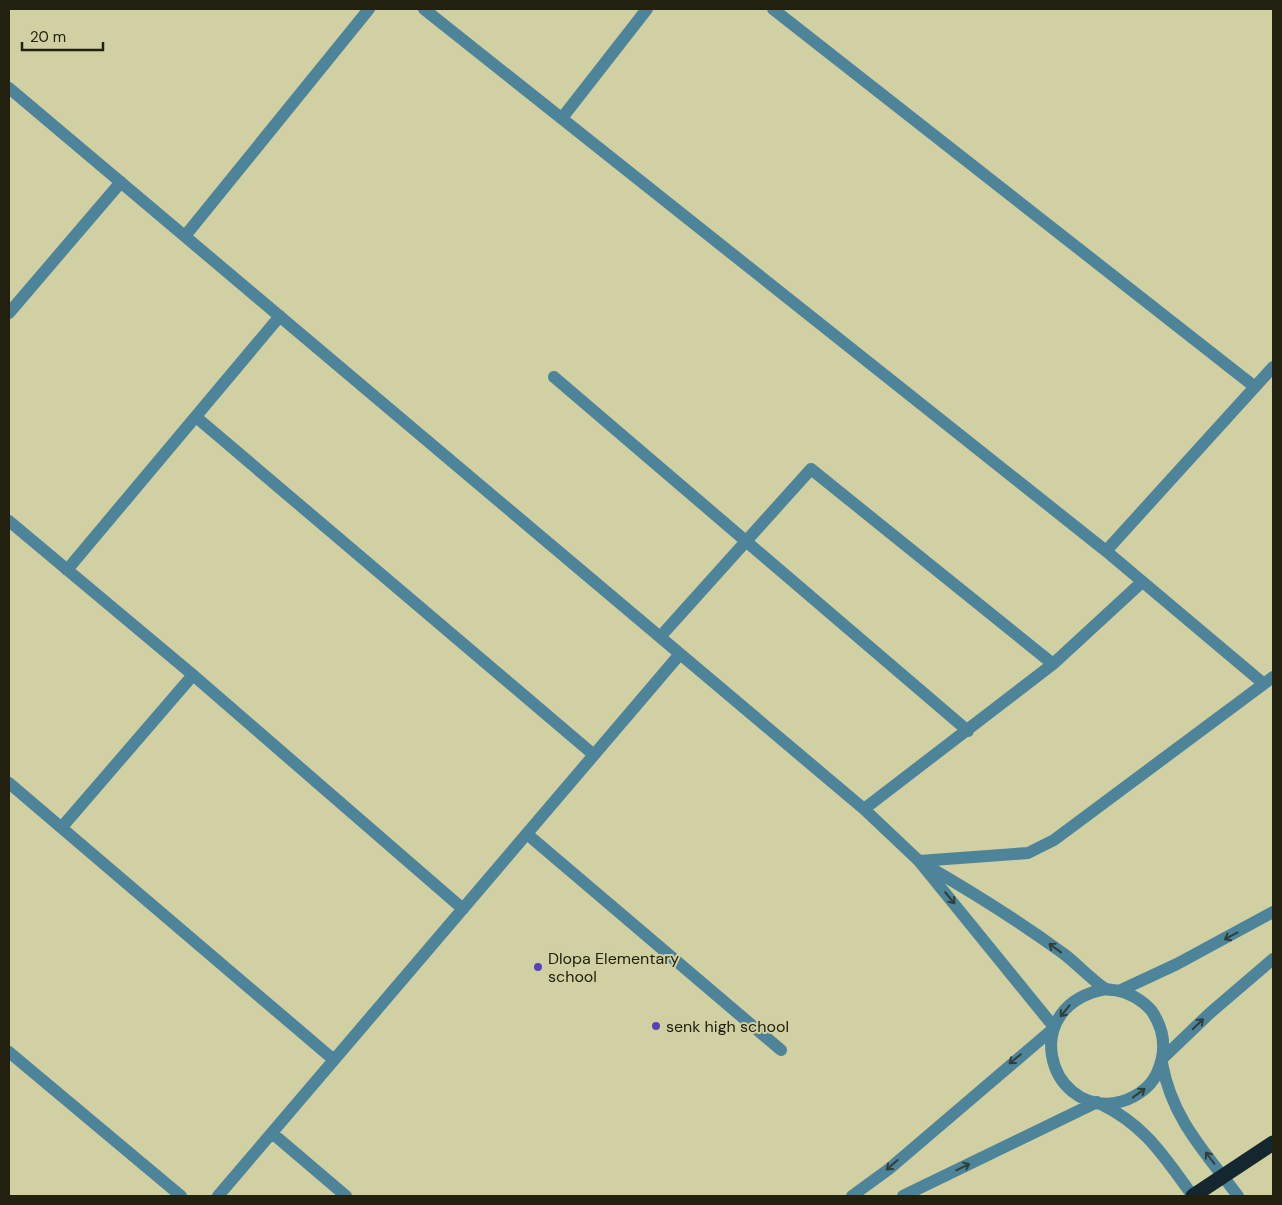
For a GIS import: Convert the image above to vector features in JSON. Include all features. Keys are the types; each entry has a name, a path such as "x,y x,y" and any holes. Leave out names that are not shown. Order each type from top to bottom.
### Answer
{"highway":[{"path":"1193,1196 1273,1142"}],"street":[{"path":"185,236 369,9"},
{"path":"424,9 1106,551 1142,582 1269,680 1054,840 1028,853 919,861"},
{"path":"562,118 647,9"},
{"path":"773,9 1255,387"},
{"path":"9,88 864,809 919,861 1054,1028"},
{"path":"9,313 122,182"},
{"path":"68,570 280,316"},
{"path":"1106,551 1273,367"},
{"path":"554,377 968,731"},
{"path":"196,417 594,755"},
{"path":"660,637 812,469 1053,664"},
{"path":"9,521 194,675 463,909"},
{"path":"864,809 1053,664 1142,582"},
{"path":"218,1196 680,654"},
{"path":"62,827 194,675"},
{"path":"9,783 334,1060"},
{"path":"527,834 781,1050"},
{"path":"919,861 1018,921 1113,990 1136,997 1149,1008 1159,1023 1164,1040 1162,1061 1166,1083 1181,1120 1238,1196"},
{"path":"1193,1196 1152,1142 1137,1126 1118,1113 1079,1095 1064,1083 1054,1067 1051,1048 1054,1028 1062,1012 1074,1000 1090,992 1113,990 1177,964 1273,912"},
{"path":"903,1196 1097,1102 1114,1103 1130,1099 1144,1090 1155,1078 1162,1061 1210,1013 1273,959"},
{"path":"852,1196 888,1169 1054,1028"},
{"path":"9,1052 181,1196"},
{"path":"272,1133 346,1196"}],"place":[{"name":"Dlopa Elementary school","path":"538,967"},
{"name":"senk high school","path":"656,1026"}]}
